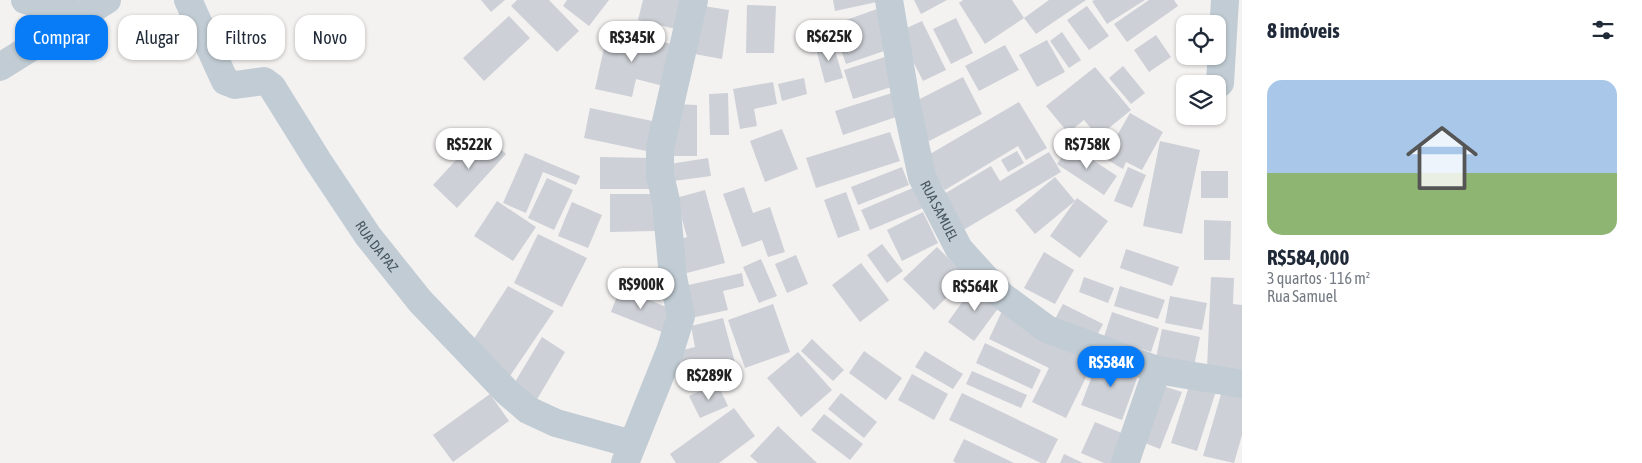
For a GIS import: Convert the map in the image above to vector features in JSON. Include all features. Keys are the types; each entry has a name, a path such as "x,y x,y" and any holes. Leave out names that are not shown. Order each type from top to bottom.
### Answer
{"street":[{"path":"25,0 80,15 107,0"},
{"name":"RUA DA PAZ","path":"188,0 225,81 235,85 264,81 272,87 368,236 420,301 507,392 528,410 628,453 670,351 681,316 673,276 666,201 660,175 660,148 694,0"},
{"name":"RUA SAMUEL","path":"889,0 907,107 922,177 959,249 1001,294 1047,329 1157,370 1242,384"},
{"path":"1220,75 1225,0 1235,0"},
{"path":"0,67 15,57"},
{"path":"1125,463 1157,370"}],"building":[{"path":"481,0 505,0 491,12"},
{"path":"517,0 549,0 579,31 557,52 511,6"},
{"path":"567,0 609,0 589,26 563,6"},
{"path":"643,0 687,0 680,30 638,20"},
{"path":"833,0 877,0 877,2 835,11"},
{"path":"914,0 947,0 921,14"},
{"path":"963,0 1012,0 1024,18 985,44 959,3"},
{"path":"1049,0 1086,0 1036,34 1024,18"},
{"path":"1145,0 1107,24 1092,1"},
{"path":"1149,0 1174,0 1178,6 1127,42 1114,24"},
{"path":"697,5 729,10 722,59 689,53"},
{"path":"747,5 776,6 774,53 746,53"},
{"path":"1087,6 1109,36 1089,50 1067,20"},
{"path":"877,9 890,49 846,64 832,25"},
{"path":"509,16 530,38 484,81 463,58"},
{"path":"956,18 973,53 951,64 933,29"},
{"path":"922,21 946,70 923,81 898,32"},
{"path":"608,30 672,44 663,86 636,79 632,97 595,89"},
{"path":"1062,32 1081,60 1069,68 1050,41"},
{"path":"1156,35 1171,57 1149,72 1134,50"},
{"path":"832,40 843,78 825,83 815,45"},
{"path":"1047,40 1065,72 1037,87 1019,55"},
{"path":"1005,45 1019,70 979,91 965,66"},
{"path":"888,56 898,85 853,99 844,70"},
{"path":"1123,66 1145,93 1131,104 1109,78"},
{"path":"1095,67 1131,110 1098,137 1084,120 1068,133 1046,106"},
{"path":"963,77 982,114 929,141 910,104"},
{"path":"804,78 807,94 782,101 778,84"},
{"path":"773,82 777,104 754,109 757,126 740,129 733,89"},
{"path":"895,92 902,115 843,135 835,111"},
{"path":"728,93 729,135 710,135 709,94"},
{"path":"1019,102 1047,148 1026,160 1018,146 945,190 925,157"},
{"path":"672,104 697,105 697,156 671,156"},
{"path":"590,108 657,122 651,152 584,138"},
{"path":"1130,113 1163,132 1142,170 1126,162 1123,169 1104,158"},
{"path":"782,129 798,169 765,182 750,141"},
{"path":"482,132 506,154 457,208 433,185"},
{"path":"890,132 900,161 816,188 806,158"},
{"path":"1160,141 1200,150 1182,234 1143,226"},
{"path":"1070,145 1117,176 1104,195 1057,164"},
{"path":"1017,151 1024,163 1008,172 1001,160"},
{"path":"1049,152 1061,172 960,232 939,197 991,166 1000,181"},
{"path":"525,153 580,176 576,185 543,172 526,213 503,203"},
{"path":"600,157 652,158 651,189 600,189"},
{"path":"708,158 711,176 666,182 663,165"},
{"path":"902,167 909,185 858,205 851,187"},
{"path":"1128,167 1146,175 1132,208 1114,201"},
{"path":"1201,171 1228,171 1228,198 1201,198"},
{"path":"1055,177 1075,201 1035,234 1015,210"},
{"path":"547,178 573,190 554,230 528,218"},
{"path":"744,187 753,213 770,207 785,252 768,257 762,240 742,247 723,194"},
{"path":"915,187 923,208 870,230 861,210"},
{"path":"705,190 725,263 687,273 677,240 687,237 676,198"},
{"path":"846,192 860,230 838,238 824,200"},
{"path":"610,194 655,194 655,231 610,232"},
{"path":"1077,198 1108,221 1080,258 1050,236"},
{"path":"497,201 536,227 513,261 474,236"},
{"path":"572,202 602,215 588,248 558,236"},
{"path":"923,212 938,243 902,261 887,230"},
{"path":"1204,220 1231,221 1230,260 1204,260"},
{"path":"538,234 587,258 562,307 514,283"},
{"path":"882,244 903,271 887,283 867,255"},
{"path":"937,247 967,277 934,310 903,279"},
{"path":"1126,249 1179,267 1172,286 1120,268"},
{"path":"1044,252 1074,270 1055,304 1024,288"},
{"path":"796,255 808,284 787,293 775,264"},
{"path":"761,259 777,296 759,303 743,267"},
{"path":"861,263 889,300 860,322 832,285"},
{"path":"742,273 744,286 723,291 728,310 691,318 684,286"},
{"path":"1084,277 1114,288 1108,303 1079,292"},
{"path":"1211,277 1234,278 1233,304 1242,305 1242,370 1207,369"},
{"path":"976,283 1002,303 974,341 948,322"},
{"path":"508,286 554,311 510,376 470,345"},
{"path":"1120,286 1165,300 1158,319 1114,306"},
{"path":"620,288 671,309 662,332 611,312"},
{"path":"1170,296 1207,303 1202,330 1165,323"},
{"path":"773,304 790,352 745,368 728,320"},
{"path":"1063,304 1103,324 1096,337 1055,319"},
{"path":"1002,311 1096,357 1066,418 1032,402 1049,368 989,339"},
{"path":"1112,312 1159,328 1151,352 1104,337"},
{"path":"723,318 737,370 687,383 679,351 695,347 691,326"},
{"path":"1162,329 1200,337 1194,366 1156,358"},
{"path":"542,337 565,352 536,401 512,387"},
{"path":"812,339 844,370 833,381 801,351"},
{"path":"985,343 1041,370 1032,389 976,363"},
{"path":"864,351 902,378 886,400 849,373"},
{"path":"925,351 963,374 953,389 915,367"},
{"path":"798,352 832,390 801,417 767,378"},
{"path":"1100,355 1140,370 1122,420 1081,405"},
{"path":"972,371 1027,395 1021,408 966,384"},
{"path":"912,374 948,394 934,420 898,400"},
{"path":"717,383 728,406 700,418 689,396"},
{"path":"1190,383 1216,391 1197,451 1171,443"},
{"path":"1160,385 1182,392 1160,449 1140,441"},
{"path":"1222,391 1242,397 1242,435 1234,463 1203,456"},
{"path":"841,393 877,422 864,438 828,409"},
{"path":"962,393 1058,439 1046,463 1041,463 949,420"},
{"path":"490,394 509,421 453,462 433,435"},
{"path":"734,408 755,436 719,463 676,463 670,454"},
{"path":"824,414 863,444 850,460 811,430"},
{"path":"1095,422 1129,436 1118,463 1104,463 1081,453"},
{"path":"778,426 817,463 758,463 750,456"},
{"path":"964,439 1014,463 956,463 953,461"},
{"path":"1064,454 1083,463 1060,463"}]}
